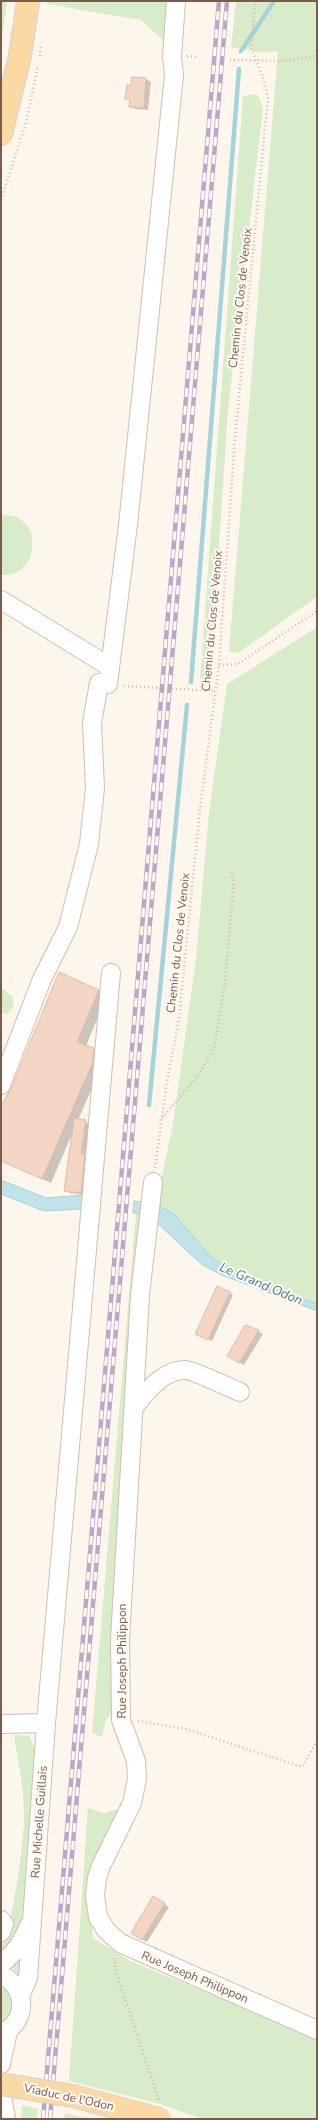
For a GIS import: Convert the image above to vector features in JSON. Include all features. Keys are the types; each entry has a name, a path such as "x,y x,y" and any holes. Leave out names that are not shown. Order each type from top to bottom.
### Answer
{"main road":[{"path":"1,134 22,41 28,1"},
{"name":"Viaduc de l'Odon","path":"1,2084 160,2112"}],"street":[{"path":"22,41 36,1"},
{"path":"1,1084 42,979 68,927 89,844 95,788 92,723 99,683 109,676 128,524 152,302 174,75 172,57 176,1"},
{"path":"1,600 109,676"},
{"name":"Rue Michelle Guillais","path":"1,2064 4,2032 15,2024 20,2015 22,2005 21,1994 28,1978 46,1723 111,973"},
{"name":"Rue Joseph Philippon","path":"152,1190 140,1295 120,1640 121,1720 136,1761 137,1779 132,1803 101,1866 97,1878 95,1896 98,1917 106,1930 120,1943 317,2030"},
{"path":"133,1409 147,1389 171,1373 185,1370 240,1392"},
{"path":"1,1724 46,1723"},
{"path":"1,1920 4,1924 1,1932"},
{"name":"Rue Michelle Guillais","path":"1,1964 13,1955 24,1940 31,1922"},
{"path":"1,1975 9,1978 16,1985 21,1994"},
{"path":"1,2090 6,2119"}],"path":[{"name":"Chemin du Clos de Venoix","path":"152,1190 162,1118 179,1019 200,809 219,665 234,437 268,97 263,78 251,47 255,1"},
{"path":"230,60 256,62 317,56"},
{"path":"1,200 3,196"},
{"path":"219,665 238,664 317,611"},
{"path":"109,676 216,691"},
{"path":"162,1118 198,1076 215,1045 225,984 234,881 232,871"},
{"path":"121,1720 150,1722 186,1729 302,1767 317,1741"},
{"path":"120,1943 114,1951 117,1975 160,2112"}],"green space":[{"path":"1,1 7,1 1,47"},
{"path":"47,1 169,1 166,43 141,20 47,4"},
{"path":"236,1 317,1 317,597 238,653 229,652 278,51 264,53 231,47"},
{"path":"257,94 263,107 228,410 210,680 200,679 243,96"},
{"path":"1,515 16,516 25,523 32,535 31,553 26,564 23,568 13,574 7,575 1,575"},
{"path":"317,627 317,1304 252,1280 212,1258 174,1214 156,1205 173,1124 196,959 209,812 227,684"},
{"path":"3,989 13,997 13,1008 7,1014 1,1013 1,990"},
{"path":"136,1213 145,1214 114,1710 106,1720 102,1737 92,1733"},
{"path":"14,1735 29,1736 36,1751 22,1921 14,1945 1,1958 1,1943 10,1920 14,1902 24,1825 23,1794"},
{"path":"88,1808 104,1813 121,1808 91,1917 93,1938 130,1961 286,2025 317,2040 317,2119 202,2119 160,2104 69,2081"},
{"path":"28,1944 23,1978 9,1965"},
{"path":"1,1979 17,2006 1,2027"},
{"path":"22,2105 38,2109 37,2119 21,2119"},
{"path":"65,2113 90,2119 64,2119"}],"water":[{"path":"1,1180 46,1198 83,1195 81,1209 44,1211 1,1194"},
{"name":"Le Grand Odon","path":"134,1201 156,1205 174,1214 212,1258 252,1280 317,1304 317,1311 222,1275 201,1264 152,1218 145,1214 133,1213"}],"building":[{"path":"132,77 146,78 144,108 129,107 130,99 125,99 127,85 131,85"},
{"path":"59,972 99,990 77,1042 94,1048 93,1062 42,1179 1,1161 1,1106 11,1089"},
{"path":"74,1118 86,1120 81,1154 85,1154 81,1193 64,1191"},
{"path":"217,1286 230,1292 208,1340 195,1334"},
{"path":"245,1325 259,1330 239,1363 227,1356"},
{"path":"153,1896 165,1903 142,1940 131,1933"}],"waterway":[{"path":"241,51 274,1"},
{"path":"191,682 239,69"},
{"path":"149,1105 187,705"}],"railway":[{"path":"43,2119 219,1"},
{"path":"50,2119 227,1"}]}
